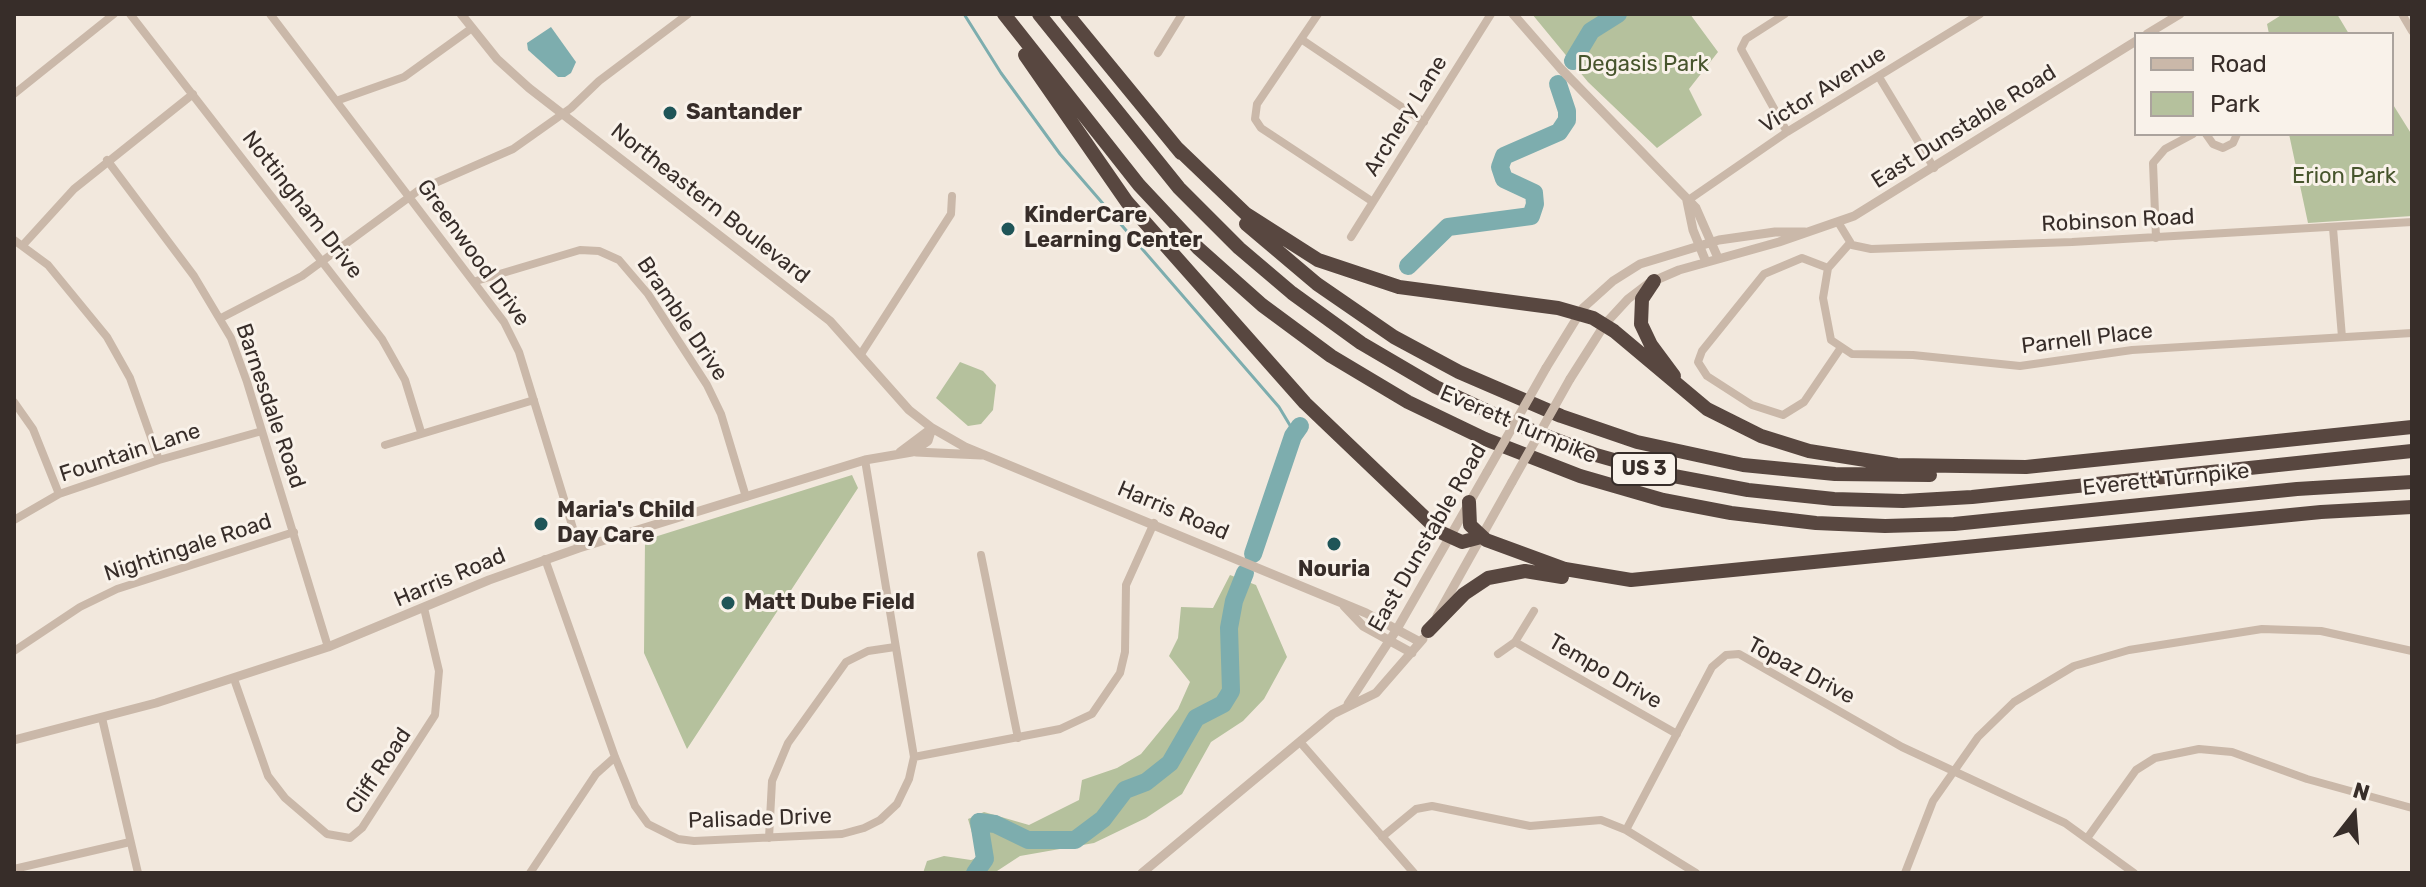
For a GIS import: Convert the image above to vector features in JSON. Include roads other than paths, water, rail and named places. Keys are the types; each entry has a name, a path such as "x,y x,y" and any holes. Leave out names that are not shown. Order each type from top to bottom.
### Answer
{"highway":[{"name":"Everett Turnpike","path":"1001,14 1145,192 1198,248 1269,311 1331,356 1416,406 1493,443 1580,476 1655,498 1739,515 1885,526 1979,522 2297,489 2412,482"},
{"path":"1001,14 1087,148 1159,241 1314,412 1449,538 1465,542 1481,537"},
{"name":"Everett Turnpike","path":"1039,14 1179,188 1245,254 1305,304 1361,343 1451,395 1596,455 1679,478 1765,493 1903,501 1990,495 2412,451"},
{"path":"1067,14 1175,146 1251,229 1348,307 1446,365 1561,416 1685,454 1787,470 1895,476 2026,467 2412,424"},
{"path":"1175,146 1253,220 1292,246 1335,267 1399,287 1580,313 1605,324 1680,390 1729,422 1785,445 1839,457 1915,466 2026,467"},
{"path":"1654,281 1644,296 1640,311 1647,338 1684,386 1729,422"},
{"path":"1469,502 1470,525 1481,537 1545,563 1610,579"},
{"path":"1424,637 1471,588 1499,574 1525,571 1580,580 1732,572 2304,514 2412,507"}],"street":[{"path":"14,94 114,14"},
{"name":"Nottingham Drive","path":"130,14 323,260 393,355 410,393 421,432"},
{"name":"Greenwood Drive","path":"270,14 476,281 513,338 579,548"},
{"name":"Northeastern Boulevard","path":"461,14 513,74 830,321 909,410 932,428"},
{"path":"221,318 286,286 428,185 498,157 561,113 688,14"},
{"path":"1318,14 1257,104 1256,123 1373,202"},
{"name":"Archery Lane","path":"1351,237 1491,14"},
{"path":"1513,14 1699,211 1718,258"},
{"path":"1785,14 1742,45 1744,58 1787,132"},
{"name":"Victor Avenue","path":"1687,201 1787,132 1980,14"},
{"path":"2150,32 2180,14"},
{"path":"2402,14 2412,31"},
{"path":"1158,53 1181,15"},
{"path":"336,101 404,77 472,28"},
{"path":"1301,39 1424,122"},
{"name":"East Dunstable Road","path":"1142,873 1348,704 1376,693 1412,653 1424,637 1570,379 1605,324 1628,299 1654,281 1838,222 1934,168 2134,42"},
{"path":"1879,77 1934,168"},
{"path":"23,245 74,189 193,94"},
{"path":"2156,238 2153,163 2165,149 2189,136"},
{"path":"2207,136 2213,144 2223,148 2233,143 2236,136"},
{"name":"Barnesdale Road","path":"107,160 185,264 221,318 239,357 328,647"},
{"path":"861,354 951,214 952,196"},
{"path":"1687,201 1698,245 1706,262"},
{"path":"1828,268 1809,259 1793,260 1767,272 1702,351 1698,362 1707,376 1752,405 1783,415 1804,402 1840,349 1830,338 1824,313 1823,287 1828,268 1850,243 1838,222"},
{"name":"Robinson Road","path":"1850,243 1871,249 2156,238 2412,222"},
{"path":"2333,228 2342,337"},
{"name":"East Dunstable Road","path":"1348,704 1397,629 1546,368 1580,313 1606,286 1633,268 1698,245 1775,232 1806,232"},
{"path":"14,240 48,265 81,302 120,357 159,460"},
{"name":"Bramble Drive","path":"476,281 580,250 599,251 619,260 648,294 707,385 721,414 746,497"},
{"name":"Parnell Place","path":"1840,349 1856,355 1913,355 2020,366 2132,350 2412,333"},
{"path":"385,445 534,400"},
{"path":"14,402 33,429 59,494"},
{"path":"912,452 928,441 932,428"},
{"name":"Harris Road","path":"900,452 932,428 986,455 1154,523 1397,629 1424,637"},
{"name":"Fountain Lane","path":"14,520 59,494 159,460 262,431"},
{"name":"Harris Road","path":"14,740 234,679 328,647 545,559 865,460 900,452 986,455"},
{"name":"Palisade Drive","path":"545,559 635,806 660,832 694,841 842,834 880,820 904,792 914,757 865,460"},
{"path":"914,757 1018,738 1077,723 1092,714 1109,692 1123,662 1126,585 1154,523"},
{"name":"Nightingale Road","path":"14,651 80,607 117,589 294,532"},
{"path":"981,555 1018,738"},
{"name":"Harris Road","path":"1344,606 1357,621 1412,653"},
{"name":"Cliff Road","path":"234,679 268,776 285,798 327,834 350,838 362,828 435,715 440,682 424,608"},
{"path":"1498,654 1515,642 1534,611"},
{"path":"1905,873 1919,829 1953,771 1984,730 2014,702 2061,672 2107,655 2243,630 2280,628 2340,634 2412,651"},
{"name":"Tempo Drive","path":"1515,642 1677,734"},
{"path":"769,838 772,781 788,743 846,662 868,651 895,647"},
{"name":"Topaz Drive","path":"1626,830 1712,667 1726,655 1739,654 1882,737 1953,771"},
{"path":"102,718 138,873"},
{"path":"1300,742 1414,873"},
{"path":"2088,837 2136,770 2155,758 2199,749 2232,752 2307,779 2412,808"},
{"path":"530,873 596,774 615,757"},
{"path":"1953,771 2040,809 2088,837 2134,873"},
{"path":"1382,837 1416,809 1432,806 1518,825 1540,826 1588,819 1626,830 1696,873"},
{"path":"14,869 130,842"}],"water":[{"path":"551,27 576,62 571,73 565,77 558,77 528,50 527,43"}],"waterway":[{"path":"964,14 1001,73 1060,154 1279,407 1294,432"},
{"path":"1573,61 1591,31 1618,14"},
{"path":"1408,266 1448,227 1531,216 1535,204 1534,193 1504,179 1500,167 1504,156 1559,132 1567,120 1567,111 1558,84"},
{"path":"1253,554 1293,436 1300,426"},
{"path":"975,873 985,859 979,822 995,824 1028,840 1075,840 1103,819 1125,790 1146,782 1170,763 1196,718 1223,704 1231,691 1229,628 1234,601 1245,573"}],"place":[{"name":"Santander","path":"670,113"},
{"name":"KinderCare Learning Center","path":"1008,229"},
{"name":"Maria's Child Day Care","path":"541,524"},
{"name":"Nouria","path":"1334,544"},
{"name":"Matt Dube Field","path":"728,603"}],"park label":[{"name":"Degasis Park","path":"1643,65"},
{"name":"Erion Park","path":"2344,177"}]}
